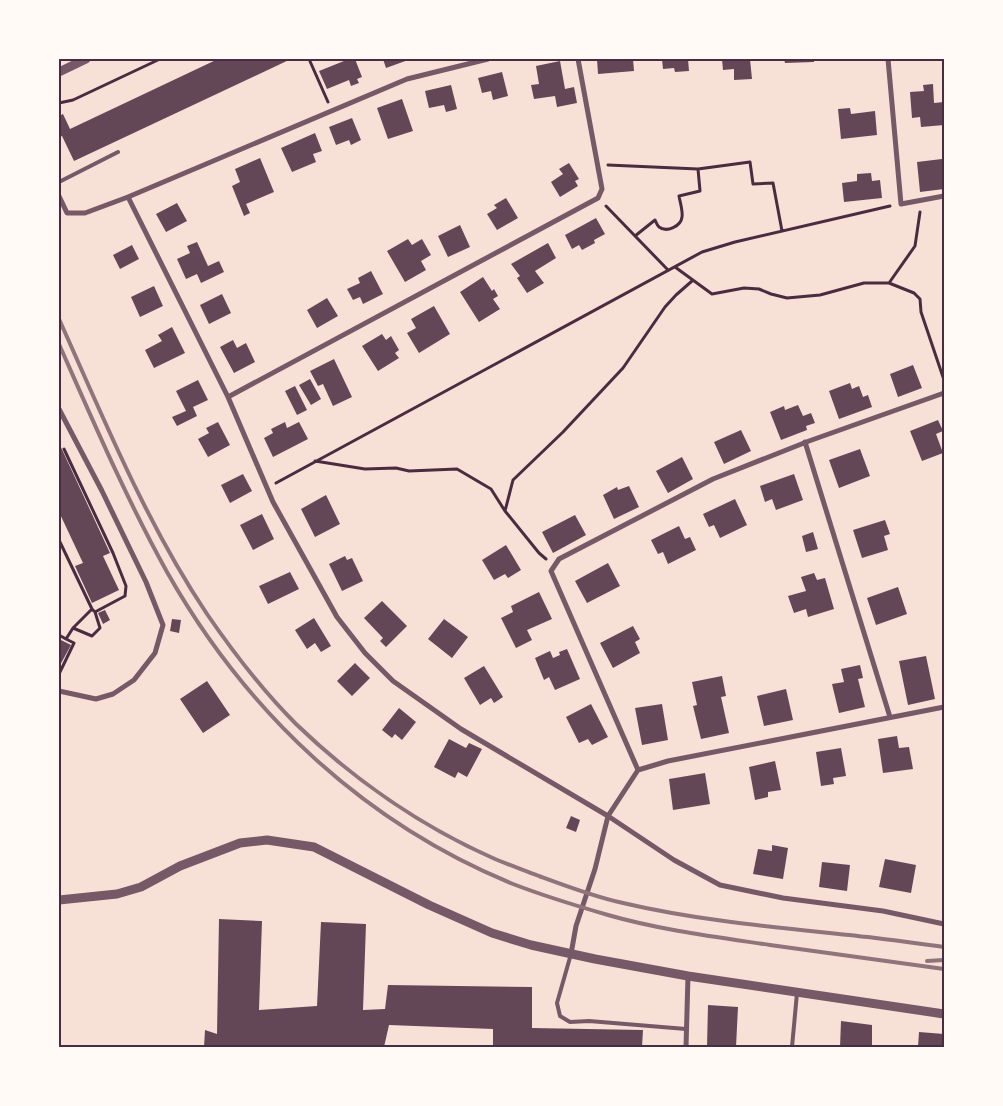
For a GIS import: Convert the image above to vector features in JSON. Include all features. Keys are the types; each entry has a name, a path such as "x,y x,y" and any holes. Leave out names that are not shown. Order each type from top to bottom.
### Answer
{"street":[{"path":"59,72 86,59"},
{"path":"59,196 67,213 85,213 128,197 406,79 488,59"},
{"path":"228,397 598,198 602,189 578,59"},
{"path":"888,59 901,204 944,196"},
{"path":"128,197 228,397 273,502 337,617 365,653 394,681 462,729 608,816 674,860 720,884 783,898 884,911 944,924"},
{"path":"638,770 551,571 553,565 559,558 713,479 805,442 944,393"},
{"path":"59,409 143,575 163,625 155,653 134,680 113,694 96,699 59,691"},
{"path":"805,442 890,717"},
{"path":"571,954 576,926 595,869 608,816 638,770 668,761 944,707"},
{"path":"59,900 117,894 141,888 180,866 240,843 267,840 314,847 429,905 492,933 531,945 688,976 944,1014"},
{"path":"686,1047 688,976"}],"lane":[{"path":"59,182 118,152"},
{"path":"571,954 557,1003 560,1016 570,1022 589,1021 686,1029"},
{"path":"792,1047 797,993"}],"path":[{"path":"59,103 73,100 160,59"},
{"path":"309,59 332,111"},
{"path":"598,164 698,169 750,162 753,184 773,183 782,231"},
{"path":"635,236 655,220 659,227 664,229 671,229 679,223 682,218 679,196 700,191 698,169"},
{"path":"598,198 668,270"},
{"path":"889,283 915,246 921,200"},
{"path":"267,487 702,252 735,242 901,204"},
{"path":"674,267 712,294 744,288 759,289 787,298 820,295 864,283 889,283 914,292 920,299 921,312 944,380"},
{"path":"505,512 513,480 563,432 623,368 676,295 692,281"},
{"path":"62,444 113,553 126,586 125,596 95,612"},
{"path":"314,461 365,469 396,468 409,471 457,469 491,489 505,512 539,553"},
{"path":"59,540 95,612 100,628 92,636 73,628"},
{"path":"66,639 73,628 92,608"},
{"path":"59,635 74,643 59,674"}],"building":[{"path":"218,59 291,59 74,161 62,136 59,137 59,116 63,114 70,129"},
{"path":"343,59 355,59 362,77 357,79 359,83 351,86 349,80 327,89 319,71 344,61"},
{"path":"383,59 411,59 386,68"},
{"path":"597,59 633,59 634,71 598,74"},
{"path":"662,59 688,59 689,71 675,72 674,68 663,69"},
{"path":"722,59 750,59 752,79 734,80 734,69 723,70"},
{"path":"784,59 814,59 814,62 785,63"},
{"path":"560,61 565,89 574,87 577,103 557,107 555,96 534,99 531,85 539,84 536,66"},
{"path":"502,72 508,96 493,100 491,91 482,93 478,78"},
{"path":"933,84 934,103 944,102 944,125 921,127 920,117 912,118 910,92 924,91 923,85"},
{"path":"451,85 457,109 446,112 444,105 429,108 425,91"},
{"path":"402,99 413,131 388,139 377,108"},
{"path":"850,108 851,114 875,111 877,135 841,139 838,109"},
{"path":"352,118 361,140 351,145 349,140 336,145 329,127"},
{"path":"315,133 322,151 313,154 316,162 292,172 281,148"},
{"path":"260,158 274,192 246,204 250,213 244,216 232,186 240,182 235,169"},
{"path":"942,159 944,189 920,192 917,162"},
{"path":"569,163 579,179 575,181 578,186 560,197 551,182 563,174 559,169"},
{"path":"871,173 872,181 880,180 882,198 844,202 842,183 857,181 857,174"},
{"path":"506,198 518,218 497,230 487,214 497,208 494,205"},
{"path":"177,203 187,221 166,232 156,214"},
{"path":"596,218 605,234 594,240 595,243 582,250 579,245 572,249 565,235"},
{"path":"460,225 470,247 448,257 438,236"},
{"path":"408,239 412,245 422,239 431,255 421,261 426,270 405,282 387,251"},
{"path":"197,242 208,266 219,261 224,272 201,283 197,274 186,279 177,259 190,253 187,246"},
{"path":"548,243 556,258 535,271 544,283 527,293 517,278 520,276 511,264"},
{"path":"132,245 139,259 120,269 113,255"},
{"path":"371,271 383,294 363,304 360,297 353,300 347,289 360,283 358,278"},
{"path":"483,277 492,291 494,289 498,296 493,299 500,309 479,322 460,292"},
{"path":"154,286 163,306 140,317 131,297"},
{"path":"222,294 231,313 209,324 200,305"},
{"path":"327,298 338,316 317,328 307,310"},
{"path":"434,306 450,334 419,353 407,333 416,328 411,319"},
{"path":"172,327 185,353 154,368 145,350 162,341 158,335"},
{"path":"382,334 386,340 391,336 399,350 395,353 399,358 378,371 362,346"},
{"path":"233,340 237,348 246,343 255,362 234,373 220,347"},
{"path":"334,359 352,397 333,406 323,384 318,386 310,371"},
{"path":"913,365 922,388 898,397 890,374"},
{"path":"310,379 321,399 311,405 299,385"},
{"path":"198,380 208,400 193,407 197,416 177,426 172,417 186,411 176,391"},
{"path":"850,383 852,389 859,386 863,397 868,395 872,407 839,419 829,391"},
{"path":"295,386 307,410 297,415 285,391"},
{"path":"798,405 803,416 811,413 815,423 806,426 807,430 781,440 770,412 784,406 785,410"},
{"path":"938,420 943,431 936,434 943,453 922,461 910,431"},
{"path":"218,422 230,445 208,457 198,439 209,433 206,428"},
{"path":"285,422 287,428 299,422 308,439 273,457 264,438 273,433 271,429"},
{"path":"741,430 751,451 724,464 714,442"},
{"path":"59,443 110,553 103,556 119,590 92,603 75,566 83,563 59,512"},
{"path":"860,449 870,476 839,488 829,460"},
{"path":"682,457 693,479 668,493 656,471"},
{"path":"243,474 252,491 230,503 221,485"},
{"path":"794,474 803,500 776,510 772,499 765,502 760,486"},
{"path":"629,486 639,507 614,519 603,495 617,487 618,490"},
{"path":"326,495 340,524 315,537 301,509"},
{"path":"735,499 747,525 720,538 714,525 709,527 703,514"},
{"path":"262,514 274,539 253,550 240,525"},
{"path":"575,515 586,535 553,553 542,532"},
{"path":"885,520 890,534 884,536 888,550 862,558 853,530"},
{"path":"679,526 685,539 690,537 696,550 668,564 663,552 658,554 651,540"},
{"path":"813,532 818,549 806,552 802,536"},
{"path":"506,545 521,570 508,578 505,574 494,580 482,560"},
{"path":"345,556 347,560 352,558 363,581 342,591 329,564"},
{"path":"608,563 620,586 587,603 575,581"},
{"path":"290,572 299,589 268,604 259,586"},
{"path":"814,573 817,580 825,578 834,609 808,617 806,609 794,613 788,596 806,591 801,577"},
{"path":"898,587 907,614 876,625 867,598"},
{"path":"539,592 552,619 527,630 532,640 516,648 501,618 513,612 511,606"},
{"path":"382,601 407,626 386,647 380,641 383,638 364,618"},
{"path":"105,610 110,620 103,624 98,613"},
{"path":"314,618 331,646 321,652 315,643 307,649 295,630"},
{"path":"172,619 181,620 179,633 170,631"},
{"path":"444,619 468,637 452,658 428,639"},
{"path":"633,626 640,639 635,642 640,653 613,668 600,643"},
{"path":"59,639 71,645 59,667"},
{"path":"567,649 580,679 555,690 549,677 544,680 535,658 550,651 553,658 560,655 559,652"},
{"path":"926,656 935,699 908,705 899,661"},
{"path":"355,663 370,678 352,696 337,681"},
{"path":"860,665 863,678 858,679 865,707 839,713 832,684 844,682 841,669"},
{"path":"484,666 503,697 494,703 491,698 480,705 464,678"},
{"path":"722,676 726,696 721,697 729,733 701,739 693,706 697,705 692,682"},
{"path":"207,681 230,715 203,733 180,699"},
{"path":"786,689 793,720 764,726 757,696"},
{"path":"591,704 608,737 592,745 588,739 579,743 566,717"},
{"path":"662,704 668,740 642,745 635,708"},
{"path":"399,708 416,722 402,740 395,734 392,738 382,730"},
{"path":"897,736 899,748 909,747 913,769 883,773 878,739"},
{"path":"449,739 466,748 469,743 482,749 467,777 458,772 455,778 434,767"},
{"path":"841,748 846,776 833,778 834,784 821,786 816,752"},
{"path":"775,761 781,790 768,792 768,797 755,800 749,767"},
{"path":"705,773 710,804 673,810 669,779"},
{"path":"571,816 580,820 576,832 566,828"},
{"path":"772,845 788,848 783,879 753,874 758,849 772,851"},
{"path":"885,859 916,865 911,893 879,887"},
{"path":"822,862 850,865 847,891 819,887"},
{"path":"219,919 262,921 259,1010 317,1006 321,922 366,924 363,1010 385,1009 388,985 532,987 532,1028 643,1030 642,1047 493,1047 493,1029 389,1025 384,1047 204,1047 205,1030 217,1034"},
{"path":"708,1005 738,1007 736,1047 707,1047"},
{"path":"841,1021 872,1025 872,1047 840,1047"},
{"path":"919,1032 944,1034 944,1047 918,1047"}],"railway":[{"path":"59,319 145,507 164,544 207,614 249,671 296,724 341,764 390,800 441,832 495,859 612,901 714,920 944,947"},
{"path":"59,344 110,459 138,516 167,572 198,623 233,671 272,716 314,758 359,795 407,829 459,859 513,884 596,912 688,933 944,969"},
{"path":"927,961 944,960"}]}
